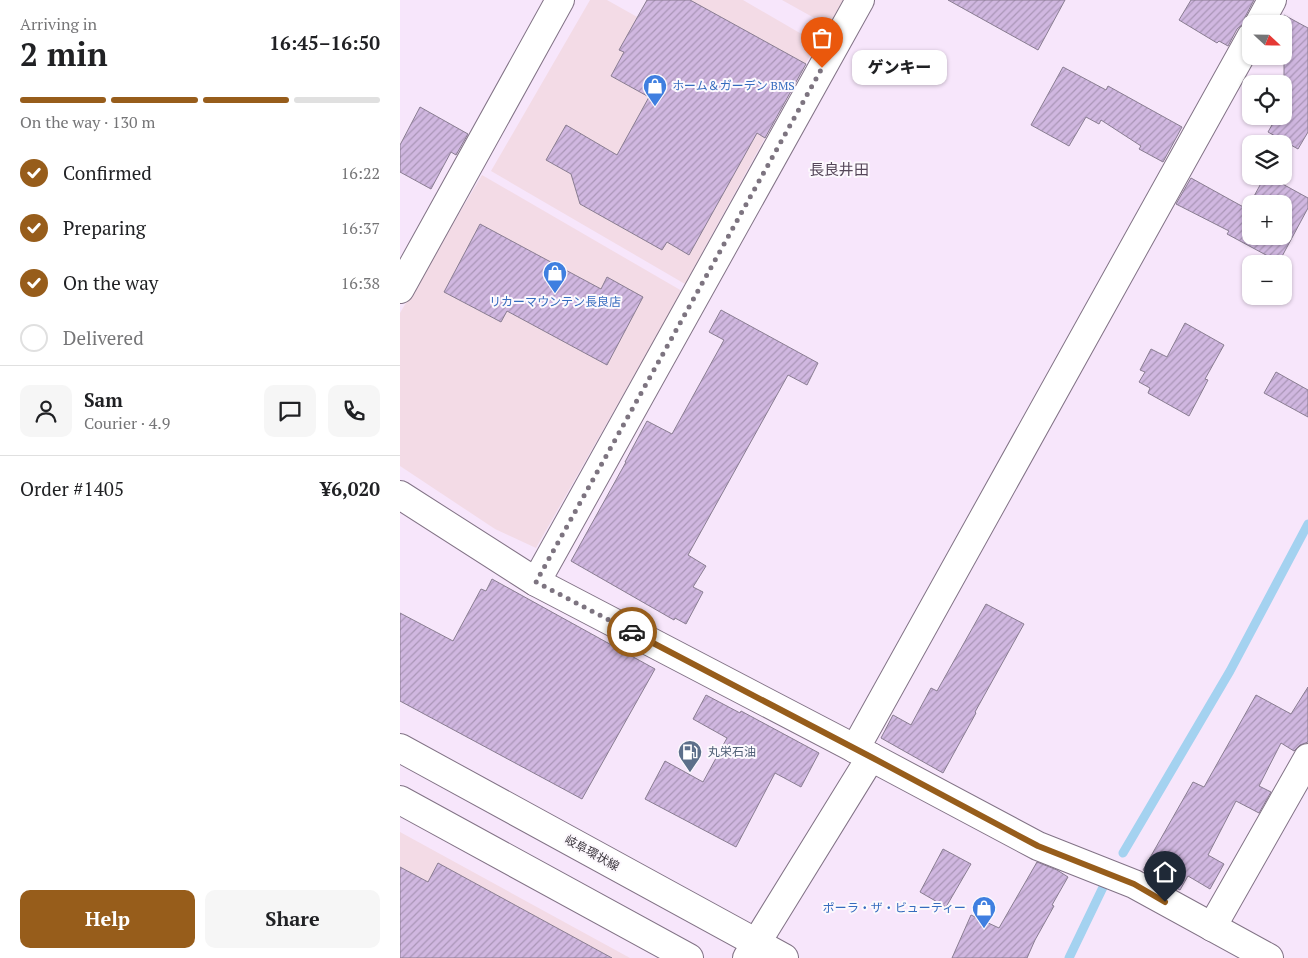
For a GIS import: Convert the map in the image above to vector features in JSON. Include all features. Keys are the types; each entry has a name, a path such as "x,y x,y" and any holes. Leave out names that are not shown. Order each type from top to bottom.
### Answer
{"street":[{"path":"400,289 560,0"},
{"path":"536,582 860,0"},
{"path":"1264,15 1272,0"},
{"path":"752,951 863,753 1242,54"},
{"path":"400,495 536,582 1038,846 1134,884 1269,958"},
{"name":"岐阜環状線","path":"400,748 752,951 784,958"},
{"path":"1212,927 1308,758"},
{"path":"400,800 689,958"}],"shaded area":[{"name":"ホーム＆ガーデン BMS","path":"590,0 607,0 639,18 650,0 743,0 817,43 685,284 491,171"},
{"path":"782,0 850,0 834,29"},
{"path":"482,175 682,291 536,548 495,529 400,466 400,313"},
{"path":"400,832 630,958 400,958"}],"building":[{"name":"ホーム＆ガーデン BMS","path":"647,0 690,0 806,64 765,138 757,133 689,255 667,242 662,250 580,204 571,174 546,160 566,125 617,155 649,97 611,76 624,52 619,50"},
{"path":"948,0 1065,0 1038,50"},
{"path":"1191,0 1254,0 1246,15 1242,15 1242,25 1237,29 1228,46 1219,41 1217,43 1179,20"},
{"path":"1292,19 1308,28 1308,132 1298,149 1292,146 1292,135 1273,135 1268,132 1272,125 1292,125 1292,75 1284,75 1284,65 1292,65"},
{"path":"1063,67 1106,90 1108,86 1182,127 1163,162 1139,149 1141,146 1101,120 1099,124 1086,117 1069,146 1031,125"},
{"path":"420,107 468,134 456,155 451,152 431,189 400,172 400,145"},
{"path":"1191,178 1242,206 1242,242 1227,234 1229,231 1176,204"},
{"path":"1260,185 1284,185 1308,198 1308,208 1292,238 1292,195 1255,195"},
{"name":"リカーマウンテン長良店","path":"480,224 601,289 607,277 643,297 607,365 507,311 501,322 444,292"},
{"path":"1247,245 1288,245 1283,255 1266,255"},
{"path":"721,310 818,363 807,385 788,375 688,555 706,566 693,587 703,592 686,624 675,618 674,620 571,561 647,421 672,434 724,340 709,332"},
{"path":"1185,323 1224,345 1205,379 1208,380 1189,416 1148,393 1150,388 1139,382 1145,372 1140,370 1151,349 1167,357"},
{"path":"1276,372 1308,390 1308,417 1264,393"},
{"path":"492,579 655,669 582,799 400,701 400,613 453,641 481,589 486,591"},
{"path":"986,604 1024,624 943,773 881,738 893,715 911,725 931,688 937,691"},
{"path":"1308,687 1308,742 1300,745 1294,751 1281,743 1259,786 1271,792 1259,813 1236,801 1208,855 1224,864 1210,889 1188,876 1180,890 1143,870 1193,782 1204,787 1256,695 1291,714"},
{"path":"706,695 740,713 741,711 819,753 801,787 775,773 736,847 645,799 665,761 703,782 727,738 693,719"},
{"path":"943,849 971,864 946,907 920,892"},
{"path":"1037,862 1057,870 1068,877 1052,905 1054,906 1027,958 952,958 971,915 999,928"},
{"path":"438,863 612,958 400,958 400,867 428,882"}],"waterway":[{"path":"1123,853 1230,671 1308,524"},
{"path":"1069,958 1106,881"}],"way so far":[{"path":"632,632 536,582 822,68"}],"place":[{"name":"ゲンキー","path":"822,68"},
{"name":"ホーム＆ガーデン BMS","path":"655,107"},
{"name":"リカーマウンテン長良店","path":"555,294"},
{"name":"丸栄石油","path":"690,773"},
{"name":"ポーラ・ザ・ビューティー","path":"984,929"}],"district":[{"name":"長良井田","path":"839,170"}],"route":[{"path":"632,632 1038,846 1134,884 1165,902"}]}
